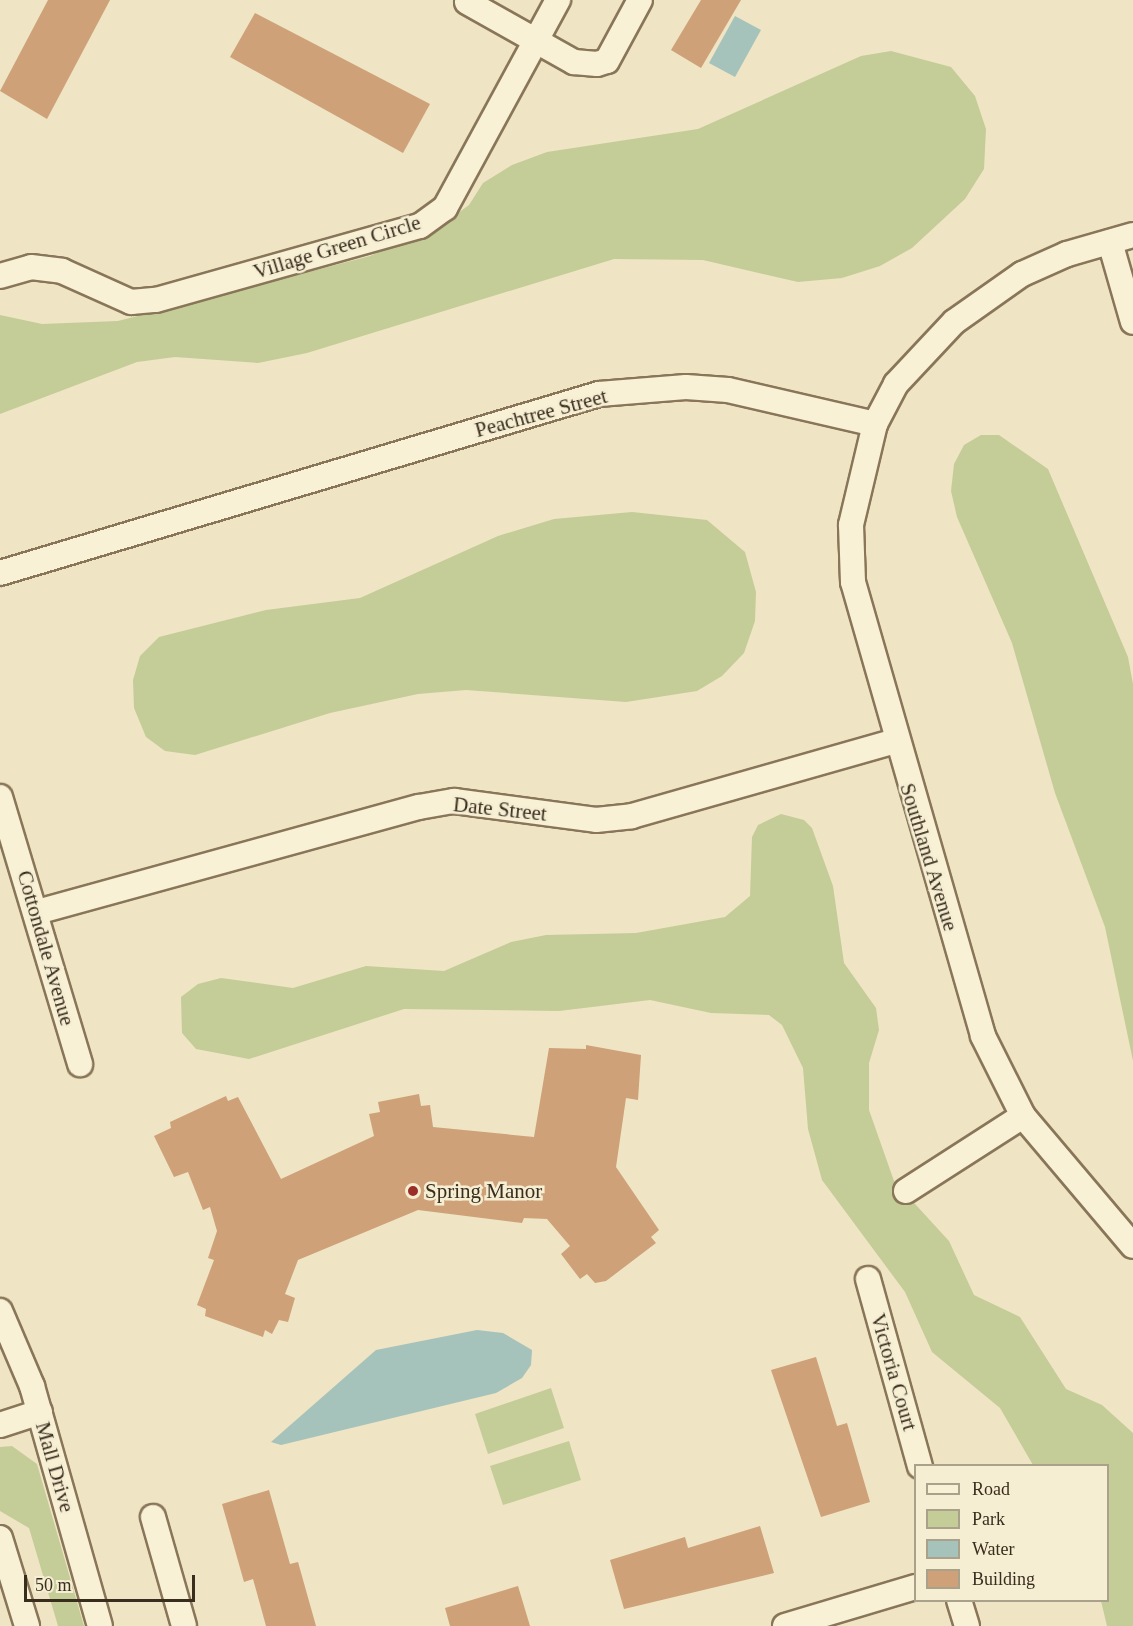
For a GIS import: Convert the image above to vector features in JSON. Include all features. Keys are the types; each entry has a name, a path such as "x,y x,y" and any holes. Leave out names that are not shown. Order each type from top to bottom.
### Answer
{"street":[{"name":"Village Green Circle","path":"0,276 31,267 62,271 131,302 156,300 420,226 445,208 558,0"},
{"path":"467,2 574,62 607,61 640,0"},
{"path":"874,424 896,384 981,300 1067,254 1122,238 1133,322"},
{"name":"Peachtree Street","path":"0,573 599,394 686,387 728,390 874,424"},
{"name":"Southland Avenue","path":"874,424 851,525 853,582 895,741 982,1036 1023,1116 1133,1246"},
{"name":"Date Street","path":"37,912 419,807 454,801 596,820 632,816 895,741"},
{"name":"Cottondale Avenue","path":"0,797 37,912 80,1064"},
{"path":"906,1191 1023,1116"},
{"name":"Victoria Court","path":"868,1279 919,1464"},
{"name":"Mall Drive","path":"0,1311 40,1412 100,1626"},
{"path":"0,1425 40,1412"},
{"path":"153,1517 184,1626"},
{"path":"0,1538 27,1626"},
{"path":"785,1626 914,1587"},
{"path":"960,1602 967,1626"}],"green space":[{"path":"891,51 951,67 975,96 986,129 984,169 965,199 912,248 880,266 842,278 798,282 703,260 614,259 307,353 258,363 175,357 137,362 0,414 0,315 42,324 118,321 370,256 446,222 469,205 483,183 512,165 547,152 698,129 861,56"},
{"path":"981,435 999,435 1048,469 1128,657 1133,684 1133,1061 1105,927 1055,793 1012,643 957,517 951,491 954,464 964,445"},
{"path":"632,512 707,520 745,552 756,592 755,621 744,653 722,676 697,691 626,702 466,690 418,694 330,713 195,755 165,751 146,737 134,708 133,680 140,656 159,637 266,610 360,598 498,536 554,519"},
{"path":"781,814 804,820 812,828 833,886 844,963 876,1008 879,1030 869,1063 869,1110 894,1181 949,1241 974,1295 1020,1317 1066,1389 1102,1405 1133,1433 1133,1626 1107,1626 1101,1602 1109,1602 1109,1464 1032,1464 1000,1408 932,1352 905,1292 822,1180 808,1129 803,1068 782,1025 769,1015 711,1013 650,1000 559,1011 404,1009 249,1059 196,1049 182,1033 181,997 198,984 221,978 293,988 366,966 444,971 511,942 546,935 636,933 725,917 750,896 752,837 758,825"},
{"path":"551,1388 564,1428 488,1454 475,1414"},
{"path":"569,1441 581,1480 503,1505 490,1466"},
{"path":"12,1446 37,1464 84,1626 58,1626 29,1528 0,1511 0,1447"}],"water":[{"path":"735,16 761,30 735,77 709,63"},
{"path":"477,1330 503,1333 532,1350 531,1365 522,1378 496,1393 281,1445 271,1442 376,1350"}],"building":[{"path":"48,0 110,0 47,119 0,91"},
{"path":"701,0 741,0 701,68 671,50"},
{"path":"255,13 430,104 403,153 230,57"},
{"name":"Spring Manor","path":"586,1045 641,1055 638,1100 626,1098 616,1167 659,1230 651,1237 656,1243 606,1281 595,1283 587,1274 580,1279 561,1254 570,1246 547,1219 524,1218 522,1223 418,1210 298,1260 285,1294 295,1298 288,1322 279,1320 272,1334 265,1330 263,1337 205,1316 206,1309 197,1305 214,1260 208,1258 217,1231 210,1207 203,1210 188,1172 174,1177 154,1136 171,1128 170,1122 226,1096 228,1101 238,1097 281,1179 374,1136 369,1114 380,1112 378,1102 419,1094 421,1106 430,1105 433,1127 534,1137 549,1048 586,1049"},
{"path":"816,1357 837,1426 847,1423 870,1502 821,1517 771,1370"},
{"path":"269,1490 290,1564 298,1562 316,1626 266,1626 253,1579 244,1582 222,1504"},
{"path":"760,1526 774,1573 624,1609 610,1560 685,1537 688,1548"},
{"path":"518,1586 530,1626 450,1626 445,1608"}],"place":[{"name":"Spring Manor","path":"413,1191"}]}
